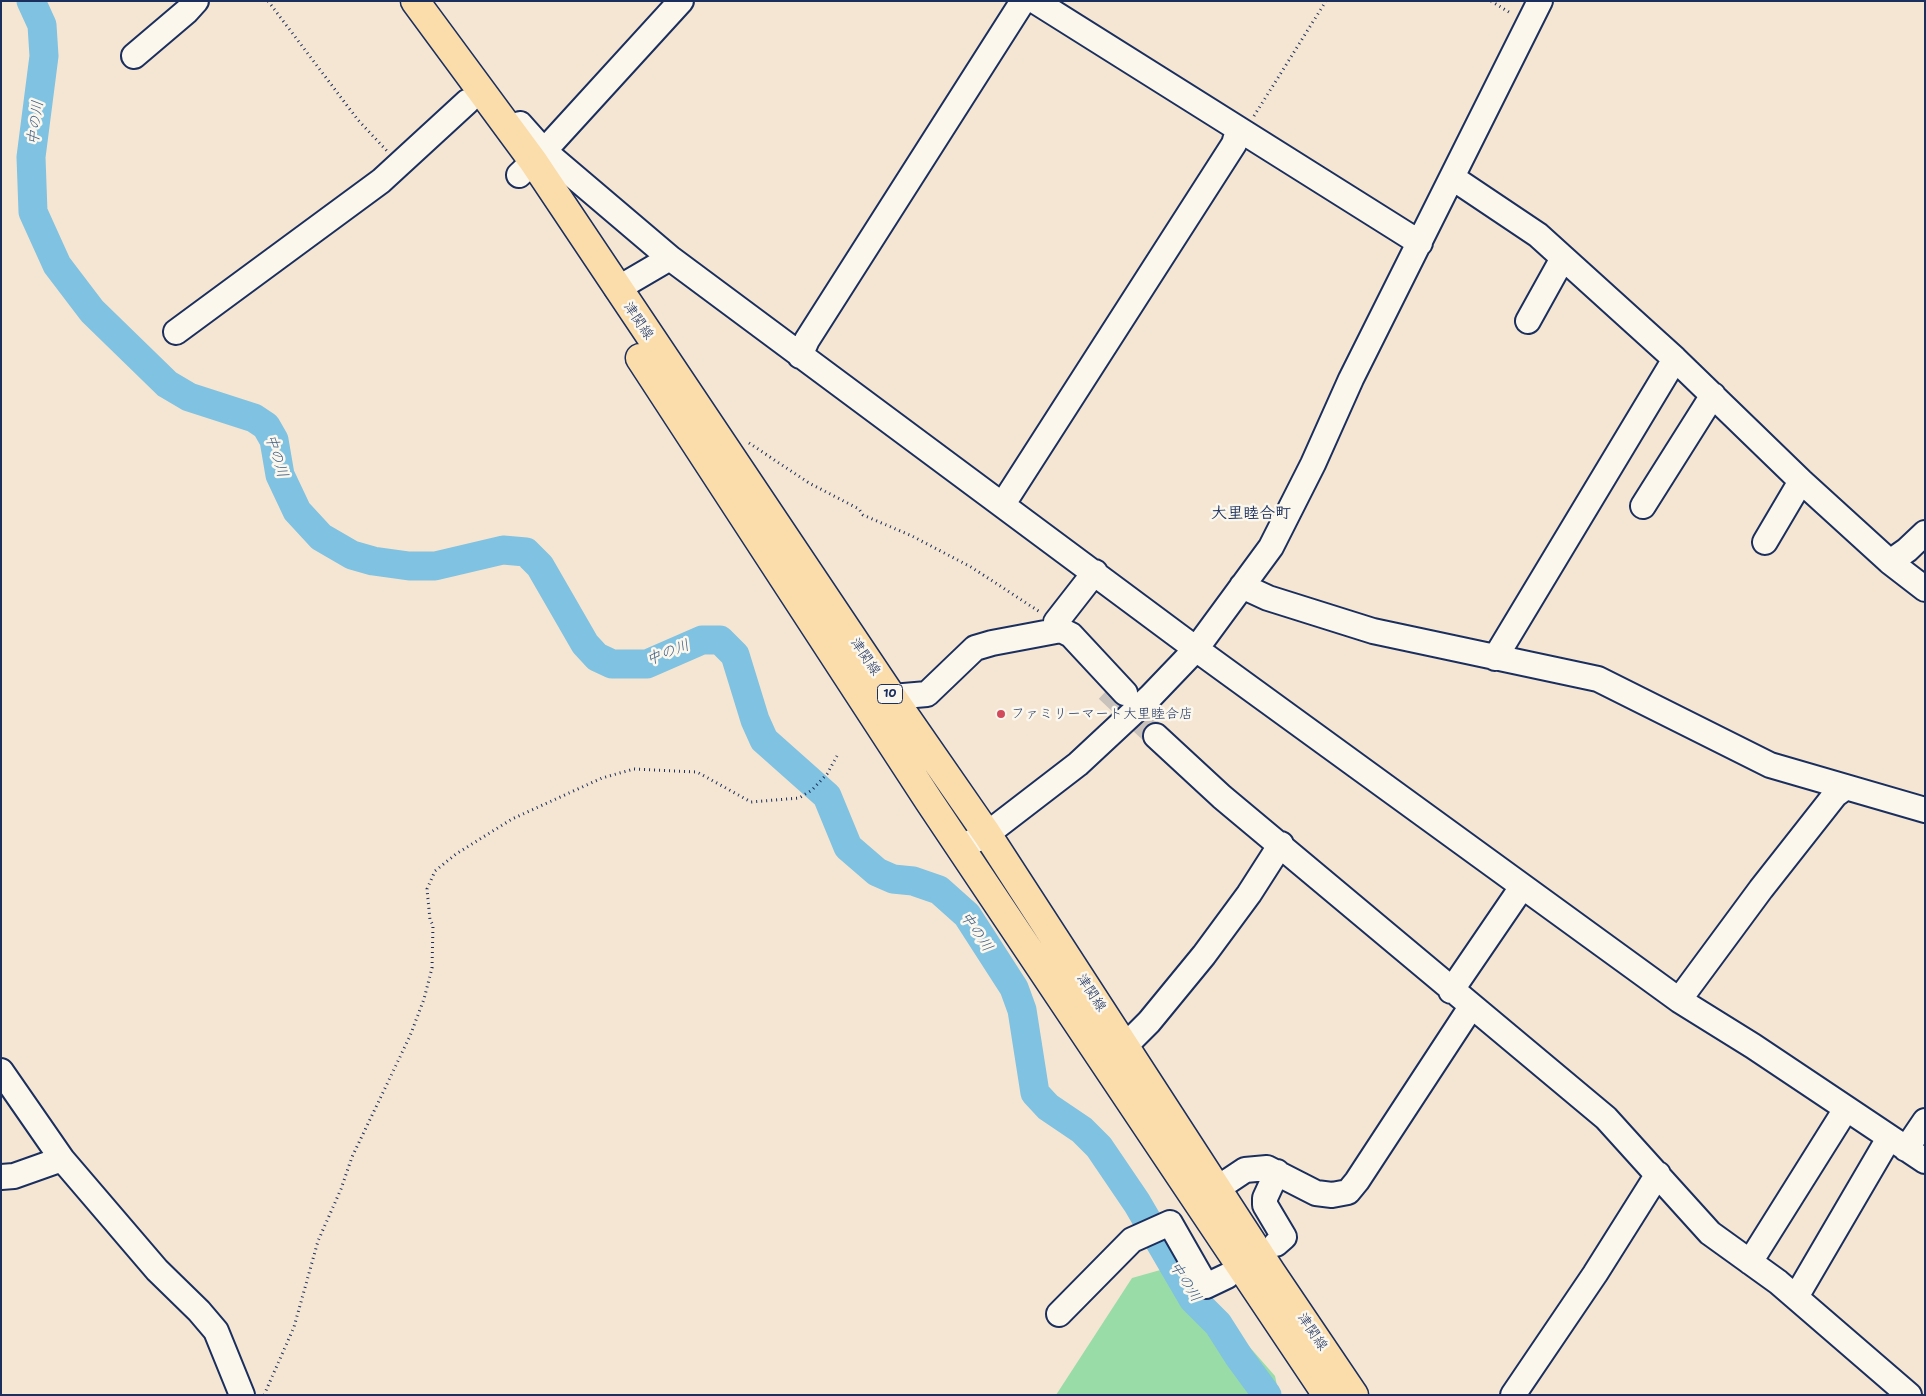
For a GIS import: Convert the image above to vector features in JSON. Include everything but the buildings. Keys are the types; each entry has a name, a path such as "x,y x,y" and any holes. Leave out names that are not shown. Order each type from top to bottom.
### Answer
{"main road":[{"name":"津関線","path":"401,1 467,102 532,163 929,801 1327,1395"},
{"name":"津関線","path":"414,1 532,163 892,698 988,834 1271,1272 1354,1395"}],"street":[{"path":"134,56 187,11 196,1"},
{"path":"681,1 532,163 670,258 800,356 1095,572 1196,649 1679,1000 1907,1150"},
{"path":"800,356 807,340 1023,1"},
{"path":"1035,1 1240,132 1420,243"},
{"path":"962,848 988,834 1078,764 1151,696 1196,649 1271,547 1313,464 1351,379 1540,1"},
{"path":"176,332 398,166 467,102"},
{"path":"1003,504 1240,132"},
{"path":"1453,178 1538,235 1675,359 1801,481 1890,562 1925,589"},
{"path":"617,289 670,258"},
{"path":"1528,321 1563,258"},
{"path":"1495,658 1675,359"},
{"path":"1643,506 1713,395"},
{"path":"1765,542 1801,481"},
{"path":"1890,562 1907,550 1925,532"},
{"path":"1057,628 1095,572"},
{"path":"1242,586 1268,598 1336,620 1495,658 1598,680 1770,765 1925,810"},
{"path":"892,698 927,694 975,648 1057,628 1070,635 1116,692"},
{"path":"1149,738 1281,844 1451,991 1606,1118 1710,1233 1796,1297 1909,1395"},
{"path":"1679,1000 1761,889 1836,795 1846,787"},
{"path":"1133,1038 1149,1022 1204,956 1249,894 1281,844"},
{"path":"1451,991 1522,886"},
{"path":"1227,1182 1245,1170 1256,1168 1277,1172 1316,1193 1332,1195 1348,1192 1471,1007"},
{"path":"1,1071 62,1159 157,1270 208,1321 224,1347 242,1395"},
{"path":"1750,1262 1846,1109"},
{"path":"1796,1297 1907,1150 1925,1121"},
{"path":"1,1177 14,1176 62,1159"},
{"path":"1276,1244 1284,1237 1265,1205 1265,1198 1277,1172"},
{"path":"1513,1395 1595,1274 1658,1174"},
{"path":"1059,1314 1120,1251 1142,1234 1170,1223 1206,1286 1227,1276"}],"path":[{"path":"268,1 358,120 381,144 398,166"},
{"path":"1240,132 1326,1"},
{"path":"1491,1 1529,24"},
{"path":"744,440 809,483 859,509 863,515 912,536 971,567 1057,628"},
{"path":"264,1395 294,1327 318,1241 341,1189 352,1157 410,1036 424,999 432,968 433,925 430,920 427,889 435,871 456,854 512,819 602,778 634,769 697,772 752,802 799,798 812,790 828,774 837,756"}],"green space":[{"path":"1178,1265 1275,1376 1279,1395 1056,1395 1132,1278"}],"waterway":[{"name":"中の川","path":"31,1 42,25 44,56 31,157 33,212 57,265 92,311 167,384 189,397 254,418 266,426 274,440 280,475 297,511 321,537 352,555 373,561 409,566 435,566 503,550 526,552 540,566 585,644 597,657 612,664 647,664 702,640 720,640 735,655 755,720 764,740 827,796 848,847 877,872 893,879 913,881 939,890 967,915 1014,988 1022,1010 1035,1093 1048,1107 1082,1130 1099,1147 1137,1203 1193,1299 1218,1324 1267,1395"}],"tunnel":[{"path":"1107,690 1156,736"}],"place":[{"name":"ファミリーマート大里睦合店","path":"1001,714"}],"district":[{"name":"大里睦合町","path":"1251,514"}]}
